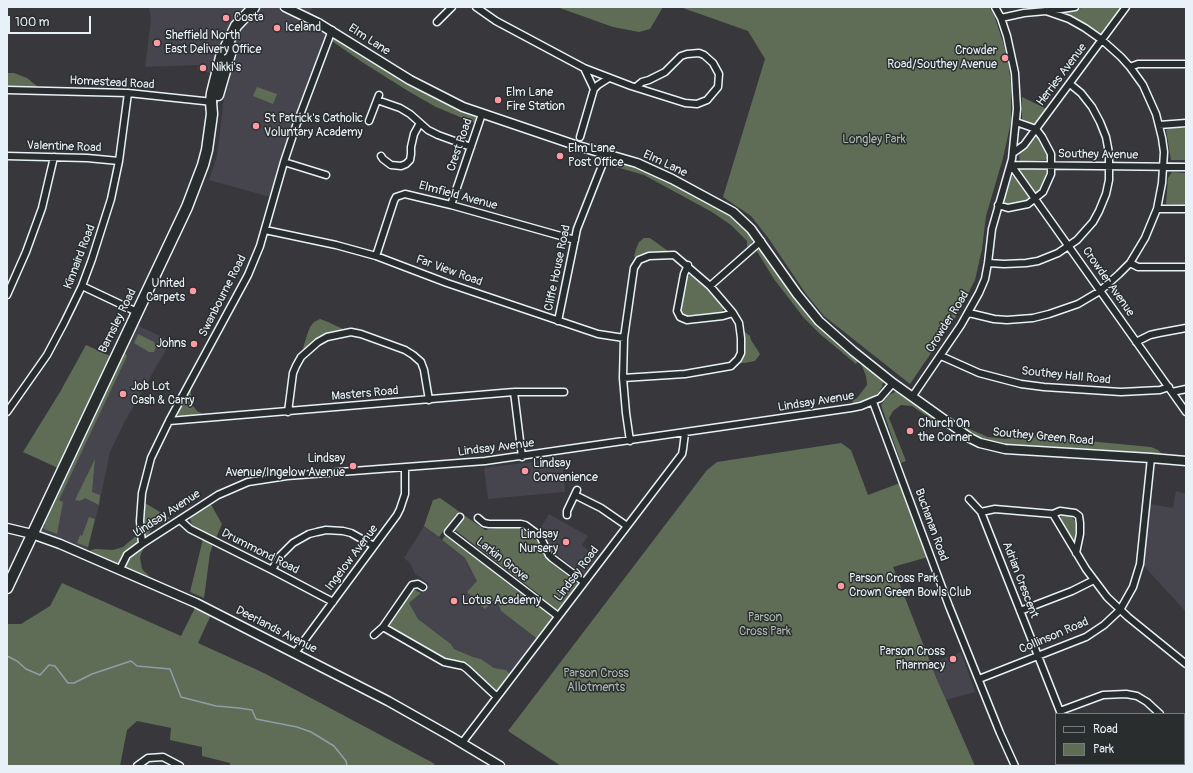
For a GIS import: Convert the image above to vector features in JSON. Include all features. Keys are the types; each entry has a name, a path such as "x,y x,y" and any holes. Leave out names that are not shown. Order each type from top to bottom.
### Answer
{"main road":[{"name":"Barnsley Road","path":"7,588 187,207 196,185 207,150 216,73 226,44 236,26 247,12 254,7"}],"street":[{"name":"Elm Lane","path":"285,7 332,30 410,80 446,99 482,114 579,146 637,163 656,171 720,204 742,220 761,241 797,294 819,321 892,383 912,397"},
{"path":"437,22 452,7"},
{"path":"476,7 496,21 584,68 609,78 636,87 685,103 697,104 707,100 718,87 719,74 713,63 704,55 699,53 687,54 681,56 665,72 642,82 636,87"},
{"name":"Crowder Road","path":"912,397 969,313 982,286 988,263 992,229 1011,165 1017,109 1015,73 1007,36 1001,18 995,7"},
{"path":"1001,18 1024,13 1075,7"},
{"name":"Herries Avenue","path":"1013,154 1024,145 1126,7"},
{"path":"969,313 994,319 1007,320 1033,318 1071,307 1100,291 1130,263 1146,238 1157,209 1164,167 1163,148 1159,125 1151,102 1143,86 1130,67 1102,40 1069,19 1046,11"},
{"name":"Swanbourne Road","path":"142,544 140,513 144,481 156,445 248,275 265,230 284,162 297,123 332,30"},
{"path":"1130,67 1138,64 1186,64"},
{"path":"584,68 594,89"},
{"path":"580,137 594,89 609,78"},
{"path":"988,263 1014,264 1038,261 1058,253 1084,233 1093,222 1099,211 1106,194 1108,180 1109,153 1106,137 1092,107 1070,84"},
{"name":"Homestead Road","path":"7,90 128,93 213,102"},
{"name":"Kinnaird Road","path":"7,412 47,355 82,286 102,232 111,199 119,161 128,93"},
{"path":"369,121 378,98 410,114 438,135 471,147"},
{"name":"Crest Road","path":"451,205 482,114"},
{"path":"998,205 1008,208 1028,204 1043,192 1051,174 1051,154 1042,137 1036,129 1016,122"},
{"path":"381,156 382,159 392,165 401,166 406,164 410,160 414,134 420,123"},
{"path":"1159,125 1186,123"},
{"name":"Cliffe House Road","path":"558,321 577,229 607,154"},
{"name":"Valentine Road","path":"7,156 87,158 119,161"},
{"path":"7,295 26,252 42,208 54,157"},
{"path":"284,162 326,175"},
{"name":"Southey Avenue","path":"1011,165 1186,167"},
{"name":"Crowder Avenue","path":"1011,165 1186,412"},
{"name":"Elmfield Avenue","path":"376,256 394,201 396,197 405,194 451,205 575,240"},
{"path":"1157,209 1186,209"},
{"name":"Far View Road","path":"265,230 336,245 376,256 447,283 558,321 598,334 624,338"},
{"path":"710,286 761,241"},
{"path":"622,378 685,374 732,366 741,353 742,346 739,323 733,313 710,286 688,265 674,255 666,254 649,256 639,260 632,274 624,338 622,378 630,441"},
{"path":"1130,263 1138,267 1186,267"},
{"path":"688,265 684,274 677,311 680,317 687,320 723,316 733,313"},
{"path":"82,286 137,312"},
{"path":"1136,342 1159,332 1186,328"},
{"path":"288,412 293,373 301,357 322,339 351,332 361,334 413,354 421,362 424,370 429,400"},
{"name":"Southey Hall Road","path":"941,356 958,365 979,373 1020,384 1121,392 1186,389"},
{"name":"Lindsay Avenue","path":"120,569 127,555 142,544 218,495 248,482 287,476 485,462 851,408 873,402 880,398 892,383"},
{"path":"514,392 522,457"},
{"name":"Masters Road","path":"169,421 514,392 564,392"},
{"name":"Southey Green Road","path":"912,397 970,438 980,443 992,446 1020,450 1186,461"},
{"path":"7,399 14,403"},
{"name":"Buchanan Road","path":"873,402 949,606 1015,766"},
{"name":"Lindsay Road","path":"462,743 682,454 685,433"},
{"name":"Collinson Road","path":"979,679 1086,637 1104,626 1120,610 1133,587 1140,564 1151,458"},
{"name":"Ingelow Avenue","path":"295,653 400,509 405,494 405,468"},
{"path":"567,515 567,511 576,492 627,526"},
{"name":"Adrian Crescent","path":"969,499 982,512 1060,713"},
{"path":"982,512 995,509 1048,512 1053,514 1060,512 1075,513 1079,516 1080,523 1080,534 1076,553"},
{"path":"1053,514 1076,553 1107,597 1140,628 1186,664"},
{"name":"Larkin Grove","path":"460,517 448,532 558,616"},
{"path":"478,518 484,523 489,524 525,525 540,536 552,558 584,582"},
{"name":"Drummond Road","path":"180,520 190,529 333,602"},
{"name":"Deerlands Avenue","path":"7,528 32,534 120,569 196,603 388,700 500,766"},
{"path":"272,570 279,557 293,543 309,534 317,532 326,530 343,531 351,533 374,546"},
{"path":"1020,611 1094,580"},
{"path":"374,635 382,627 412,585 418,584 423,587"},
{"path":"382,627 444,662 467,669 497,697"},
{"path":"1060,713 1103,695 1126,694 1137,696 1147,702 1159,713"},
{"path":"137,766 148,758 163,757 180,766"}],"shaded area":[{"path":"149,7 313,7 306,20 328,32 310,76 279,163 270,197 209,180 217,156 224,96 230,77 197,70 198,65 145,67 151,19"},
{"path":"138,322 141,327 171,341 124,423 110,452 87,552 43,534 39,529"},
{"path":"563,458 565,492 488,499 484,468"},
{"path":"1176,491 1186,494 1186,612 1143,565 1150,504 1173,508"},
{"name":"Lindsay Nursery","path":"549,514 588,536 582,545 598,558 584,576 554,552 547,539 539,530"},
{"name":"Lotus Academy","path":"424,526 465,558 477,581 496,598 501,611 537,639 510,674 506,670 494,668 481,659 454,649 451,644 418,619 409,603 429,584 415,574 410,563 404,558"},
{"path":"961,652 975,692 946,700 931,663"}],"green space":[{"path":"557,7 663,7 650,29 639,32 613,27"},
{"name":"Longley Park","path":"680,7 989,7 994,15 1008,62 1011,85 1011,122 1003,158 986,216 982,249 975,280 957,315 910,384 824,316 806,294 769,239 751,216 723,197 765,59 748,31"},
{"path":"1087,7 1123,7 1102,33 1095,32 1060,13"},
{"path":"334,37 338,38 385,70 473,114 476,117 475,123 436,107 408,91 332,41"},
{"path":"7,73 14,73 27,78 38,87 7,87"},
{"path":"257,87 277,94 273,104 253,96"},
{"path":"1022,97 1047,109 1036,123 1033,124 1022,119"},
{"path":"1169,128 1186,128 1186,160 1171,160 1166,130"},
{"path":"1037,136 1040,137 1046,148 1048,155 1047,159 1020,161 1020,153"},
{"path":"612,159 662,177 718,208 747,231 752,237 752,242 747,247 747,241 731,225 712,212 644,175 606,164"},
{"path":"1023,168 1046,169 1047,175 1039,192 1033,192 1020,172"},
{"path":"1172,172 1186,173 1186,205 1166,204 1168,178"},
{"path":"1012,176 1015,177 1028,195 1028,199 1022,203 1008,204 1003,201 1010,178"},
{"path":"644,238 650,238 668,251 636,258 634,256 636,249 639,242"},
{"path":"758,249 763,251 789,292 811,320 858,361 856,364 820,334 804,318 774,279 756,250"},
{"path":"690,275 709,290 723,306 723,312 721,314 689,317 683,315 680,308 685,278"},
{"path":"320,319 343,329 316,340 304,351 303,348 310,327 314,322"},
{"path":"744,331 750,336 760,354 755,361 741,363 745,354"},
{"path":"138,334 154,342 156,347 154,352 149,352 134,343"},
{"path":"86,345 110,356 58,468 23,452 60,392"},
{"path":"125,353 127,356 59,500 63,502 57,534 44,529 43,527 45,525 43,523 123,354"},
{"path":"863,364 881,378 883,382 878,393 860,405 855,406 852,401 857,398 867,385 866,376 862,366"},
{"path":"191,388 191,400 193,406 197,411 206,416 183,418 178,415 178,411"},
{"path":"901,389 938,416 934,421 912,406 901,405 893,411 889,418 906,461 901,463 881,405 889,395"},
{"path":"967,428 988,437 1005,439 1024,436 1046,437 1151,447 1158,450 1163,455 1042,446 1009,446 986,441 965,431"},
{"name":"Parson Cross Park","path":"841,443 851,450 868,495 900,483 928,557 893,567 936,677 975,766 561,766 508,731 707,470 717,462"},
{"path":"95,459 92,492 100,495 99,505 85,498 80,501 75,500"},
{"path":"440,498 485,530 496,528 520,528 538,540 550,562 581,586 560,613 542,599 541,596 455,530 463,519 456,514 439,537 424,526 433,500"},
{"path":"209,501 222,524 216,538 193,528 190,519 193,513"},
{"path":"145,503 170,518 151,529 140,557 142,569 150,577 88,551 95,549 113,550 123,547 136,536 143,526"},
{"path":"1064,515 1072,517 1077,523 1074,545 1060,519 1061,516"},
{"path":"89,517 95,519 88,547 77,543 80,535 82,536"},
{"path":"448,532 537,600 535,603 556,619 540,641 501,611 496,598 485,609 467,592 477,581 465,558 442,540"},
{"path":"203,539 213,544 210,553 204,598 190,592"},
{"path":"62,583 181,636 195,608 211,615 198,643 264,673 435,764 433,766 230,766 230,763 202,756 202,747 170,740 171,728 137,721 127,730 120,766 7,766 7,624 21,624 50,606"},
{"path":"413,589 421,593 409,603 418,619 451,644 454,649 481,659 494,668 506,670 510,674 497,692 489,687 479,677 443,659 389,627 389,623"}],"waterway":[{"path":"7,656 17,661 26,669 40,675 49,665 55,666 68,683 74,683 92,674 131,661 137,666 170,669 181,697 216,706 252,710 256,719 297,727 311,732 334,746 346,761 347,766"}],"place":[{"name":"Costa","path":"226,18"},
{"name":"Iceland","path":"277,28"},
{"name":"Sheffield North East Delivery Office","path":"157,43"},
{"name":"Crowder Road/Southey Avenue","path":"1005,58"},
{"name":"Nikki's","path":"203,68"},
{"name":"Elm Lane Fire Station","path":"498,100"},
{"name":"St Patrick's Catholic Voluntary Academy","path":"256,126"},
{"name":"Elm Lane Post Office","path":"560,156"},
{"name":"United Carpets","path":"193,291"},
{"name":"Johns","path":"194,344"},
{"name":"Job Lot Cash & Carry","path":"123,394"},
{"name":"Church On the Corner","path":"910,431"},
{"name":"Lindsay Avenue/Ingelow Avenue","path":"353,466"},
{"name":"Lindsay Convenience","path":"525,471"},
{"name":"Lindsay Nursery","path":"566,542"},
{"name":"Parson Cross Park Crown Green Bowls Club","path":"841,586"},
{"name":"Lotus Academy","path":"454,601"},
{"name":"Parson Cross Pharmacy","path":"953,659"}],"park label":[{"name":"Parson Cross Allotments","path":"596,681"}]}
